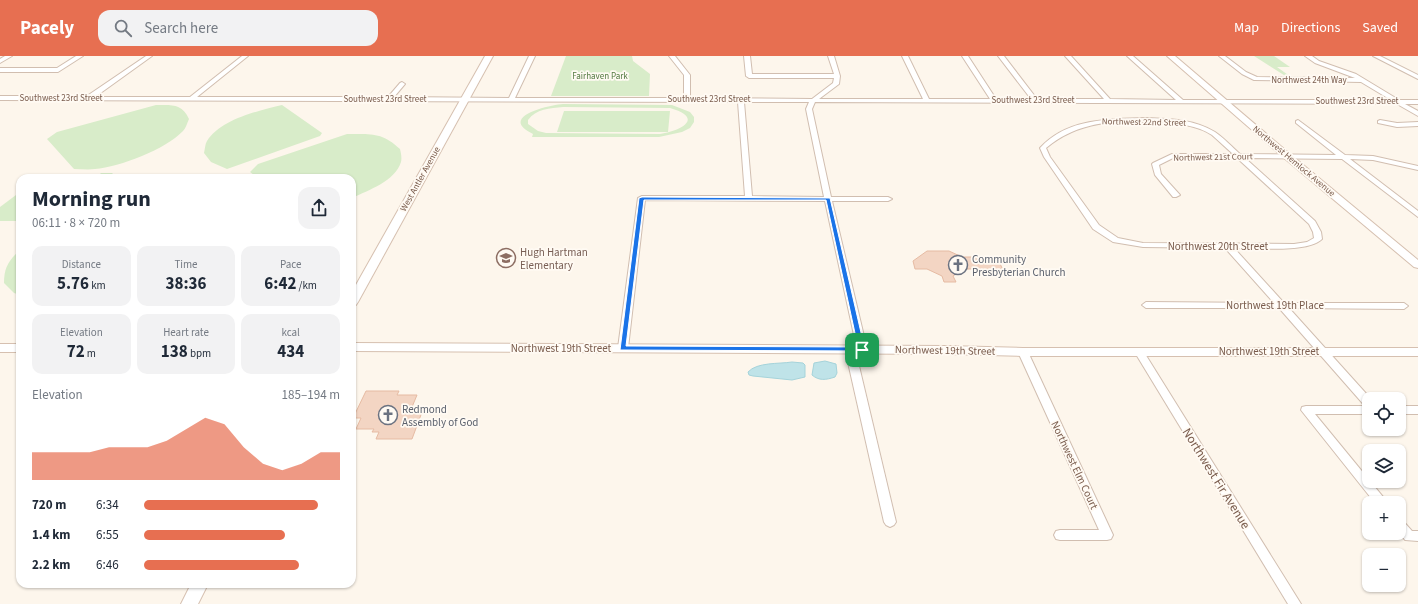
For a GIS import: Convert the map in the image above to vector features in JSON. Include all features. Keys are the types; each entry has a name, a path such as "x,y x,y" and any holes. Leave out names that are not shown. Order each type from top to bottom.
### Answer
{"street":[{"path":"0,61 8,56"},
{"path":"0,70 58,70 80,56"},
{"path":"89,98 149,56"},
{"path":"192,98 245,56"},
{"name":"West Antler Avenue","path":"356,295 489,56"},
{"path":"511,99 532,56"},
{"path":"672,56 686,70 689,77 687,99"},
{"path":"747,56 749,76 837,76"},
{"path":"831,56 837,76 836,84 814,100 810,104 809,109 828,199 890,522"},
{"path":"905,56 926,100"},
{"path":"964,56 994,100"},
{"path":"1001,56 1035,100"},
{"path":"1068,56 1108,100"},
{"path":"1130,56 1180,100"},
{"name":"Northwest Hemlock Avenue","path":"1171,56 1287,156 1418,265"},
{"name":"Northwest 24th Way","path":"1222,56 1244,73 1256,79 1362,80"},
{"path":"1308,56 1317,62 1362,80 1418,114"},
{"path":"1376,56 1418,77"},
{"path":"390,99 402,84"},
{"name":"Southwest 23rd Street","path":"0,98 1222,100 1418,102"},
{"path":"741,99 749,199"},
{"name":"Northwest 22nd Street","path":"1116,240 1096,227 1047,157 1043,148 1050,141 1093,122 1181,121 1204,127 1238,156"},
{"path":"1298,122 1418,215"},
{"path":"1380,122 1397,125 1418,124"},
{"name":"Northwest 21st Court","path":"1176,195 1158,175 1155,164 1172,156 1373,158 1418,168"},
{"name":"Northwest 20th Street","path":"1116,240 1143,245 1294,246 1309,244 1318,239 1317,232 1312,223 1238,156"},
{"path":"623,348 642,198 888,199"},
{"path":"1228,246 1362,395"},
{"name":"Northwest 19th Place","path":"1146,305 1280,304 1404,306"},
{"name":"Northwest 19th Street","path":"356,347 1023,352 1418,352"},
{"path":"0,348 16,348"},
{"name":"Northwest Fir Avenue","path":"1139,351 1295,604"},
{"name":"Northwest Elm Court","path":"1023,352 1107,535 1060,535"},
{"path":"1362,410 1306,410 1376,496"},
{"path":"1406,410 1418,410"},
{"path":"1406,532 1409,536 1418,536"},
{"path":"189,604 198,588"}],"green space":[{"name":"Fairhaven Park","path":"566,56 632,56 633,61 650,74 649,96 551,96"},
{"path":"1254,56 1274,56 1290,67 1277,67 1291,77 1287,77"},
{"path":"563,104 672,105 690,112 694,117 694,122 690,128 682,132 659,137 532,137 533,134 523,128 521,122 523,117 529,113 538,109","holes":["553,108 670,108 680,112 686,116 688,120 682,127 660,134 546,133 538,131 528,124 528,120 535,113"]},
{"path":"156,105 176,106 183,110 189,119 186,127 175,138 166,144 142,156 117,165 105,168 74,169 47,139 57,132"},
{"path":"282,105 322,133 320,136 227,169 211,162 204,153 207,141 213,133 221,127 241,117"},
{"path":"564,111 670,111 668,132 557,132"},
{"path":"347,134 376,135 388,139 400,149 401,154 401,162 393,175 381,184 356,196 356,174 253,174 250,172 258,164"},
{"path":"101,173 113,173 112,174 100,174"},
{"path":"16,195 16,221 0,221 0,207"},
{"path":"16,254 16,294 4,283 5,273 12,258"}],"water":[{"path":"825,361 836,364 837,373 835,377 823,379 812,375 814,363"},
{"path":"792,362 803,363 805,365 805,377 792,380 753,376 749,375 748,372 757,366"}],"building":[{"name":"Community Presbyterian Church","path":"927,251 949,251 962,257 997,257 1002,268 997,272 986,272 980,269 963,269 953,276 956,282 944,282 942,276 927,269 915,269 913,261"},
{"name":"Redmond Assembly of God","path":"366,391 399,391 397,395 417,395 412,407 416,407 414,412 422,412 412,439 376,439 379,432 372,432 374,429 356,429 361,418 356,418 356,412"}],"place":[{"name":"Hugh Hartman Elementary","path":"506,258"},
{"name":"Community Presbyterian Church","path":"958,265"},
{"name":"Redmond Assembly of God","path":"388,415"}],"route":[{"path":"642,198 828,199 862,350 623,348 642,198"}]}
